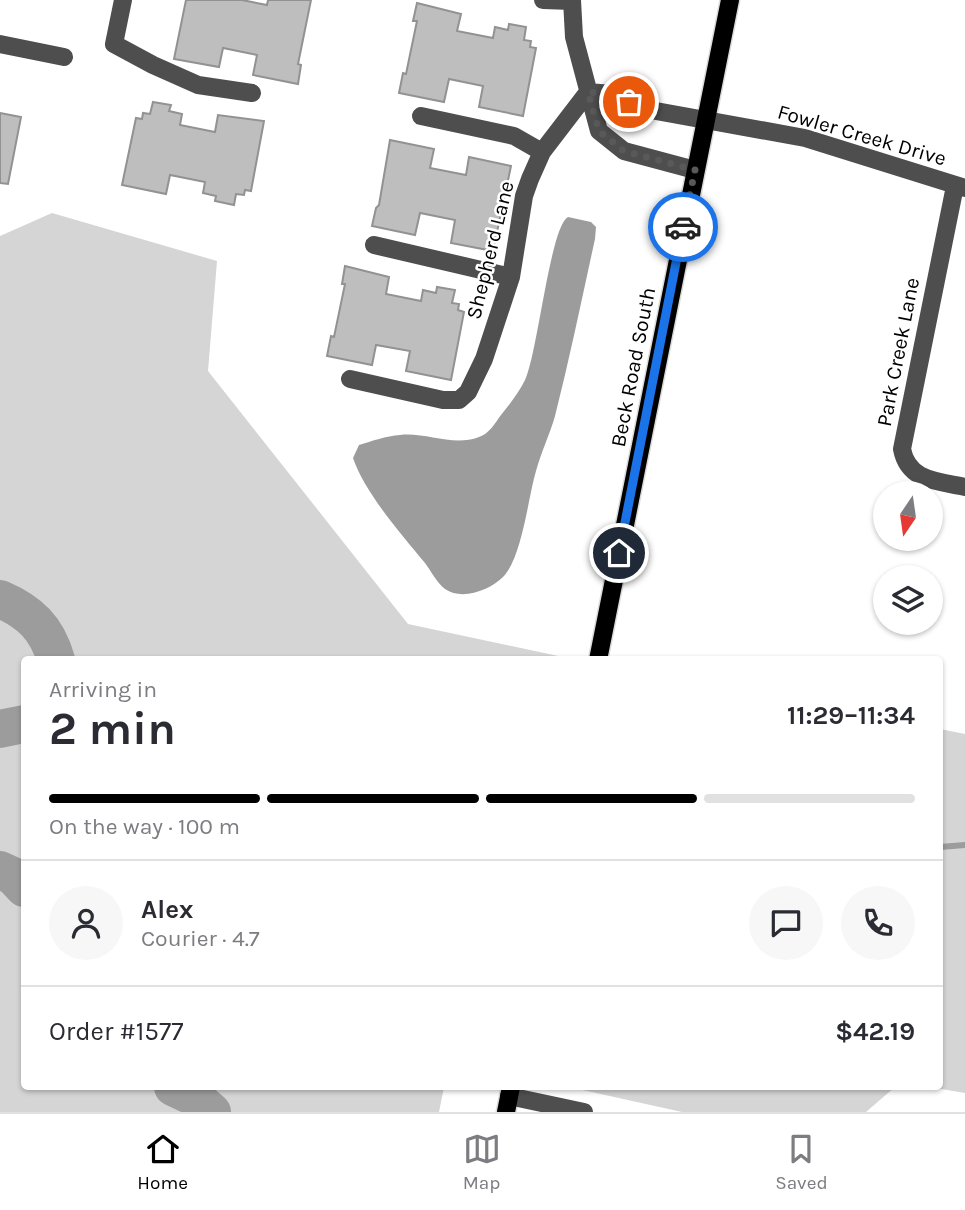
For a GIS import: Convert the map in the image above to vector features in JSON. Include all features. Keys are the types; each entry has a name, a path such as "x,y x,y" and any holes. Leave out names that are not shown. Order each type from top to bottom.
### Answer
{"main road":[{"name":"Beck Road South","path":"599,656 730,0"}],"street":[{"path":"123,0 114,44 198,85 252,93"},
{"path":"543,0 572,1 574,37 599,131 624,151 695,170"},
{"path":"0,44 64,57"},
{"path":"588,92 612,94 645,109 705,120"},
{"name":"Shepherd Lane","path":"351,379 443,400 459,400 468,392 484,359 511,277 524,196 542,152 588,92"},
{"path":"421,116 514,136 542,152"},
{"name":"Fowler Creek Drive","path":"705,120 805,138 960,187"},
{"name":"Park Creek Lane","path":"960,187 902,449 905,463 916,474 965,487"},
{"path":"374,245 511,277"},
{"path":"509,1098 584,1112"}],"shaded area":[{"path":"52,213 217,261 208,371 408,624 558,656 21,656 21,1090 443,1090 439,1112 0,1112 0,236"},
{"path":"568,217 591,222 596,227 595,239 555,416 536,471 520,542 510,568 497,582 483,590 467,594 452,592 439,584 384,513 353,458 359,445 384,438 410,435 469,440 483,436 491,428 525,380 556,243"},
{"path":"943,730 965,734 965,1093 943,1089"},
{"path":"583,1090 892,1090 866,1112 682,1112"}],"building":[{"path":"186,0 242,0 267,5 268,0 311,0 298,64 301,65 298,84 253,75 257,55 223,48 219,67 174,59"},
{"path":"417,3 461,14 457,31 493,38 495,27 508,30 509,24 526,27 524,40 531,41 530,47 536,48 523,116 479,107 483,86 449,79 444,102 399,93 403,73 406,74 417,21 413,21"},
{"path":"153,102 171,105 169,111 182,114 180,125 215,132 218,115 264,121 251,191 245,190 244,195 236,194 234,205 215,201 216,196 203,193 205,182 170,175 166,194 122,185 136,118 142,119 143,113 150,114"},
{"path":"0,113 21,117 8,184 0,183"},
{"path":"390,140 434,149 430,168 466,175 469,157 511,166 493,251 451,243 455,220 420,213 415,235 372,226 379,205"},
{"path":"345,266 389,277 386,294 421,301 423,290 436,293 437,287 455,290 452,303 459,304 458,310 464,312 451,380 406,371 410,351 376,345 372,365 327,356 331,336 334,337 345,284 342,284"}],"waterway":[{"path":"0,599 36,622 48,639 55,656"},
{"path":"0,729 21,725"},
{"path":"943,847 965,845"},
{"path":"0,870 13,876 21,885"},
{"path":"179,1090 196,1098 212,1112"}],"way so far":[{"path":"629,102 612,94 588,92 599,131 624,151 695,170 683,227"}],"route":[{"path":"619,553 683,227"}]}
